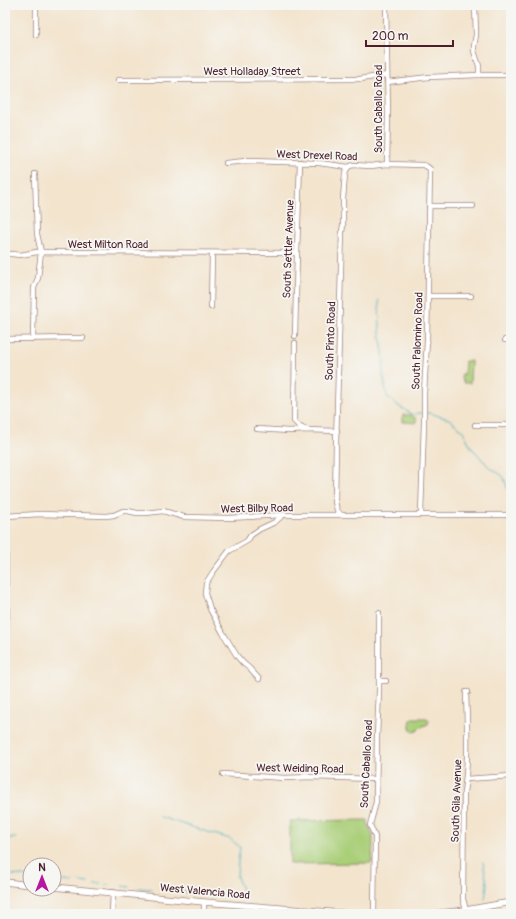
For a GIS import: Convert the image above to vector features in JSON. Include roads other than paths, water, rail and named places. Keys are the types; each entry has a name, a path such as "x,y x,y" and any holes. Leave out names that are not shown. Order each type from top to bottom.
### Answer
{"main road":[{"path":"5,882 22,884"},
{"name":"West Valencia Road","path":"62,888 287,911 354,914"},
{"path":"432,914 463,912 511,902"}],"street":[{"path":"36,5 36,35"},
{"name":"South Caballo Road","path":"386,5 387,164"},
{"path":"475,5 476,35 474,51 479,66 479,75"},
{"name":"West Holladay Street","path":"118,80 360,80 387,75"},
{"path":"387,82 429,77 511,75"},
{"name":"West Drexel Road","path":"226,163 245,161 300,162 348,167 353,165 372,166 387,164 423,165 430,169"},
{"name":"South Settler Avenue","path":"295,336 300,162"},
{"name":"South Pinto Road","path":"341,515 337,510 335,502 343,199 345,174 348,167"},
{"name":"South Palomino Road","path":"421,514 428,296 430,169"},
{"path":"33,339 34,288 38,278 41,252 37,234 35,174"},
{"path":"429,206 473,206"},
{"name":"West Milton Road","path":"5,254 20,255 33,252 297,253"},
{"path":"211,307 212,253"},
{"path":"428,296 471,296"},
{"path":"5,339 83,338"},
{"path":"505,340 511,340"},
{"path":"295,343 294,422 307,430"},
{"path":"475,425 511,425"},
{"path":"257,429 337,431"},
{"name":"West Bilby Road","path":"6,516 41,514 106,516 114,515 123,511 146,513 163,511 184,517 228,518 421,514 511,515"},
{"path":"5,634 6,516"},
{"path":"259,678 237,656 222,633 210,609 205,593 206,583 229,551 247,541 251,535 260,529 275,522 283,516"},
{"name":"South Caballo Road","path":"374,914 375,837 370,825 376,802 379,613"},
{"path":"379,681 386,682"},
{"name":"South Gila Avenue","path":"463,912 467,692"},
{"name":"West Weiding Road","path":"223,774 285,778 311,777 376,779"},
{"path":"466,779 511,776"},
{"path":"112,892 112,914"},
{"path":"204,902 204,914"}],"waterway":[{"path":"379,300 380,331 384,360 383,374 387,397 413,415 422,413"},
{"path":"425,413 449,419 463,431 471,447 489,467 503,476 511,497"},
{"path":"160,817 230,839 240,847 237,877 245,897"},
{"path":"5,838 16,838"},
{"path":"483,862 487,884 485,899"},
{"path":"12,875 22,876"},
{"path":"64,881 73,882"},
{"path":"80,882 88,883"},
{"path":"95,884 100,884"},
{"path":"122,886 129,887"},
{"path":"139,888 152,889"},
{"path":"163,890 194,893"},
{"path":"208,894 231,895"}]}
